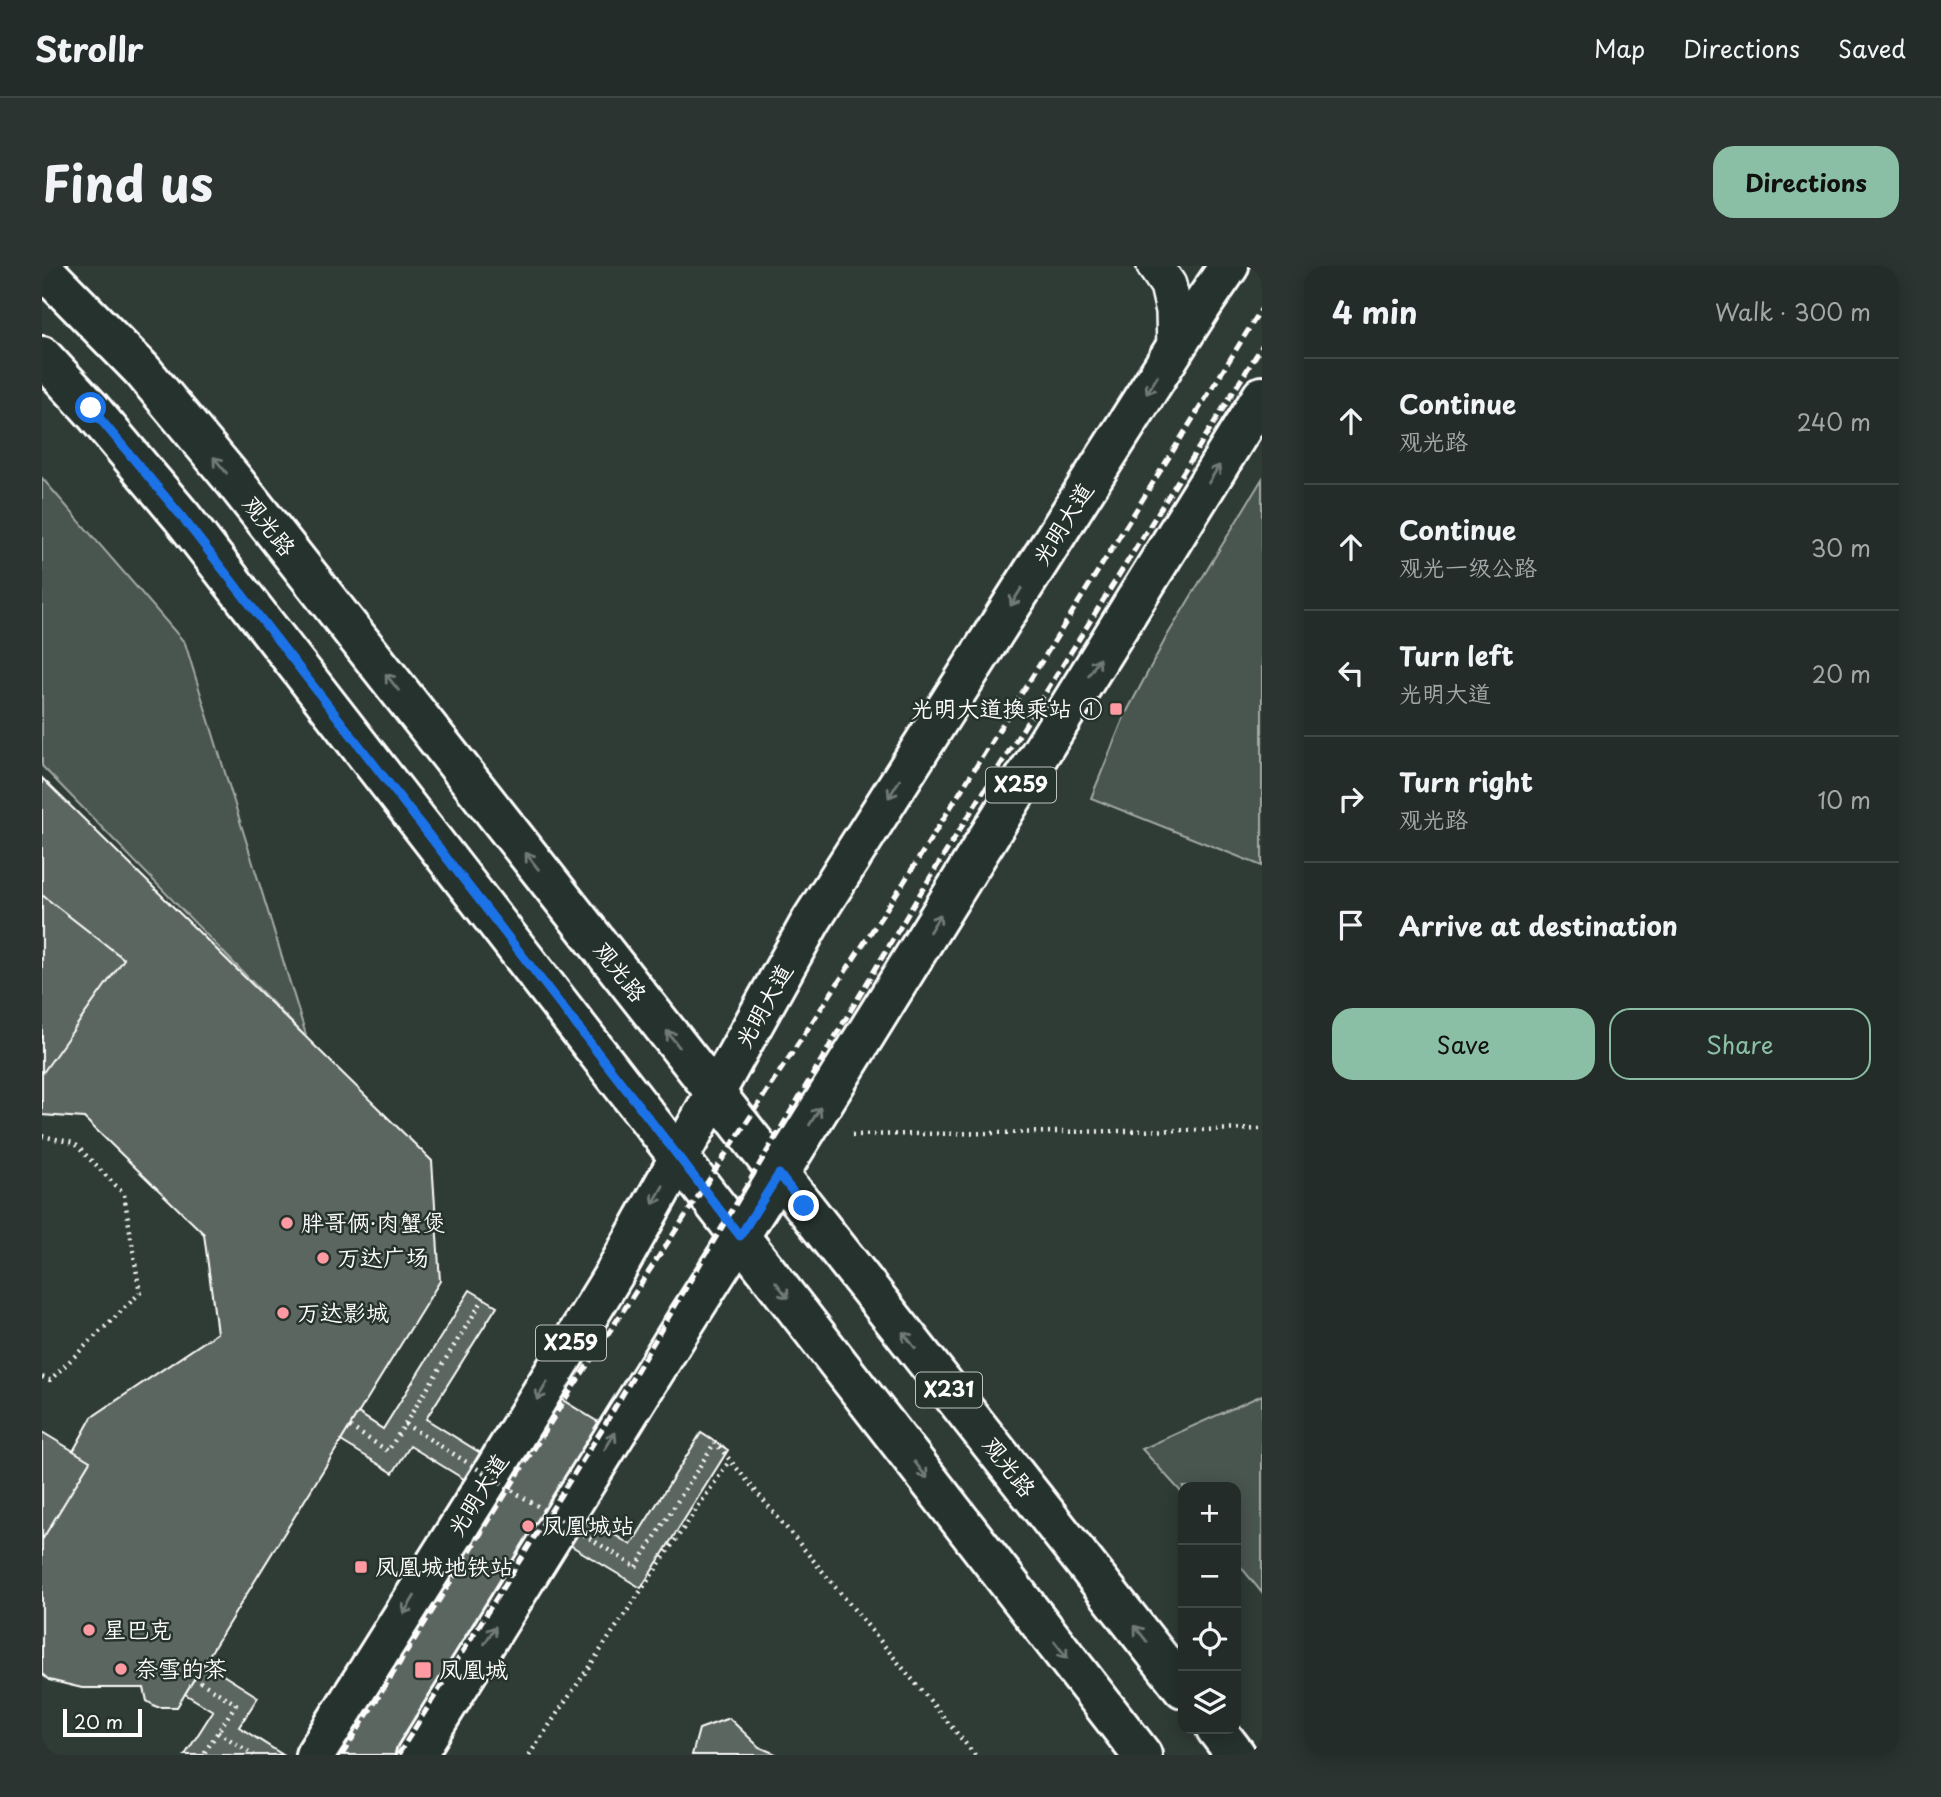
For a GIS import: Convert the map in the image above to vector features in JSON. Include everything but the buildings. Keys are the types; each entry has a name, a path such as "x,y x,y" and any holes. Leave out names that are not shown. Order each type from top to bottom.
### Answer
{"main road":[{"name":"光明大道","path":"315,1755 607,1286 811,921 1229,266"},
{"name":"观光路","path":"42,268 142,370 226,472 1178,1682"},
{"path":"42,356 91,408 182,517 679,1158"},
{"name":"X259","path":"416,1755 1262,396"},
{"name":"X231","path":"679,1158 1142,1755"},
{"path":"1220,1734 1236,1755"}],"street":[{"path":"1155,266 1168,285 1174,311 1175,348"}],"path":[{"path":"852,1135 1262,1129"},
{"path":"42,1136 74,1143 124,1194 140,1293 50,1380 42,1377"},
{"path":"350,1427 388,1451 484,1298"},
{"path":"405,1424 636,1567 715,1442 975,1755"},
{"path":"529,1755 730,1460"},
{"path":"194,1678 236,1704 204,1755"},
{"path":"218,1732 254,1755"}],"shaded area":[{"path":"42,478 185,643 307,1038 42,766"},
{"path":"1262,479 1262,866 1091,798 1124,717 1167,636"},
{"path":"1262,1395 1262,1593 1241,1567 1241,1482 1178,1482 1178,1489 1142,1449"}],"railway":[{"path":"342,1755 564,1401 904,882 1262,308"},
{"path":"398,1755 604,1426 921,892 1262,346"}],"place":[{"name":"光明大道换乘站 ①","path":"1116,709"},
{"name":"胖哥俩·肉蟹煲","path":"287,1223"},
{"name":"万达广场","path":"323,1258"},
{"name":"万达影城","path":"283,1313"},
{"name":"凤凰城站","path":"528,1526"},
{"name":"凤凰城地铁站","path":"361,1567"},
{"name":"星巴克","path":"89,1630"},
{"name":"奈雪的茶","path":"121,1669"},
{"name":"凤凰城","path":"423,1670"}],"route":[{"path":"91,408 182,517 740,1236 779,1174 804,1206"}]}
